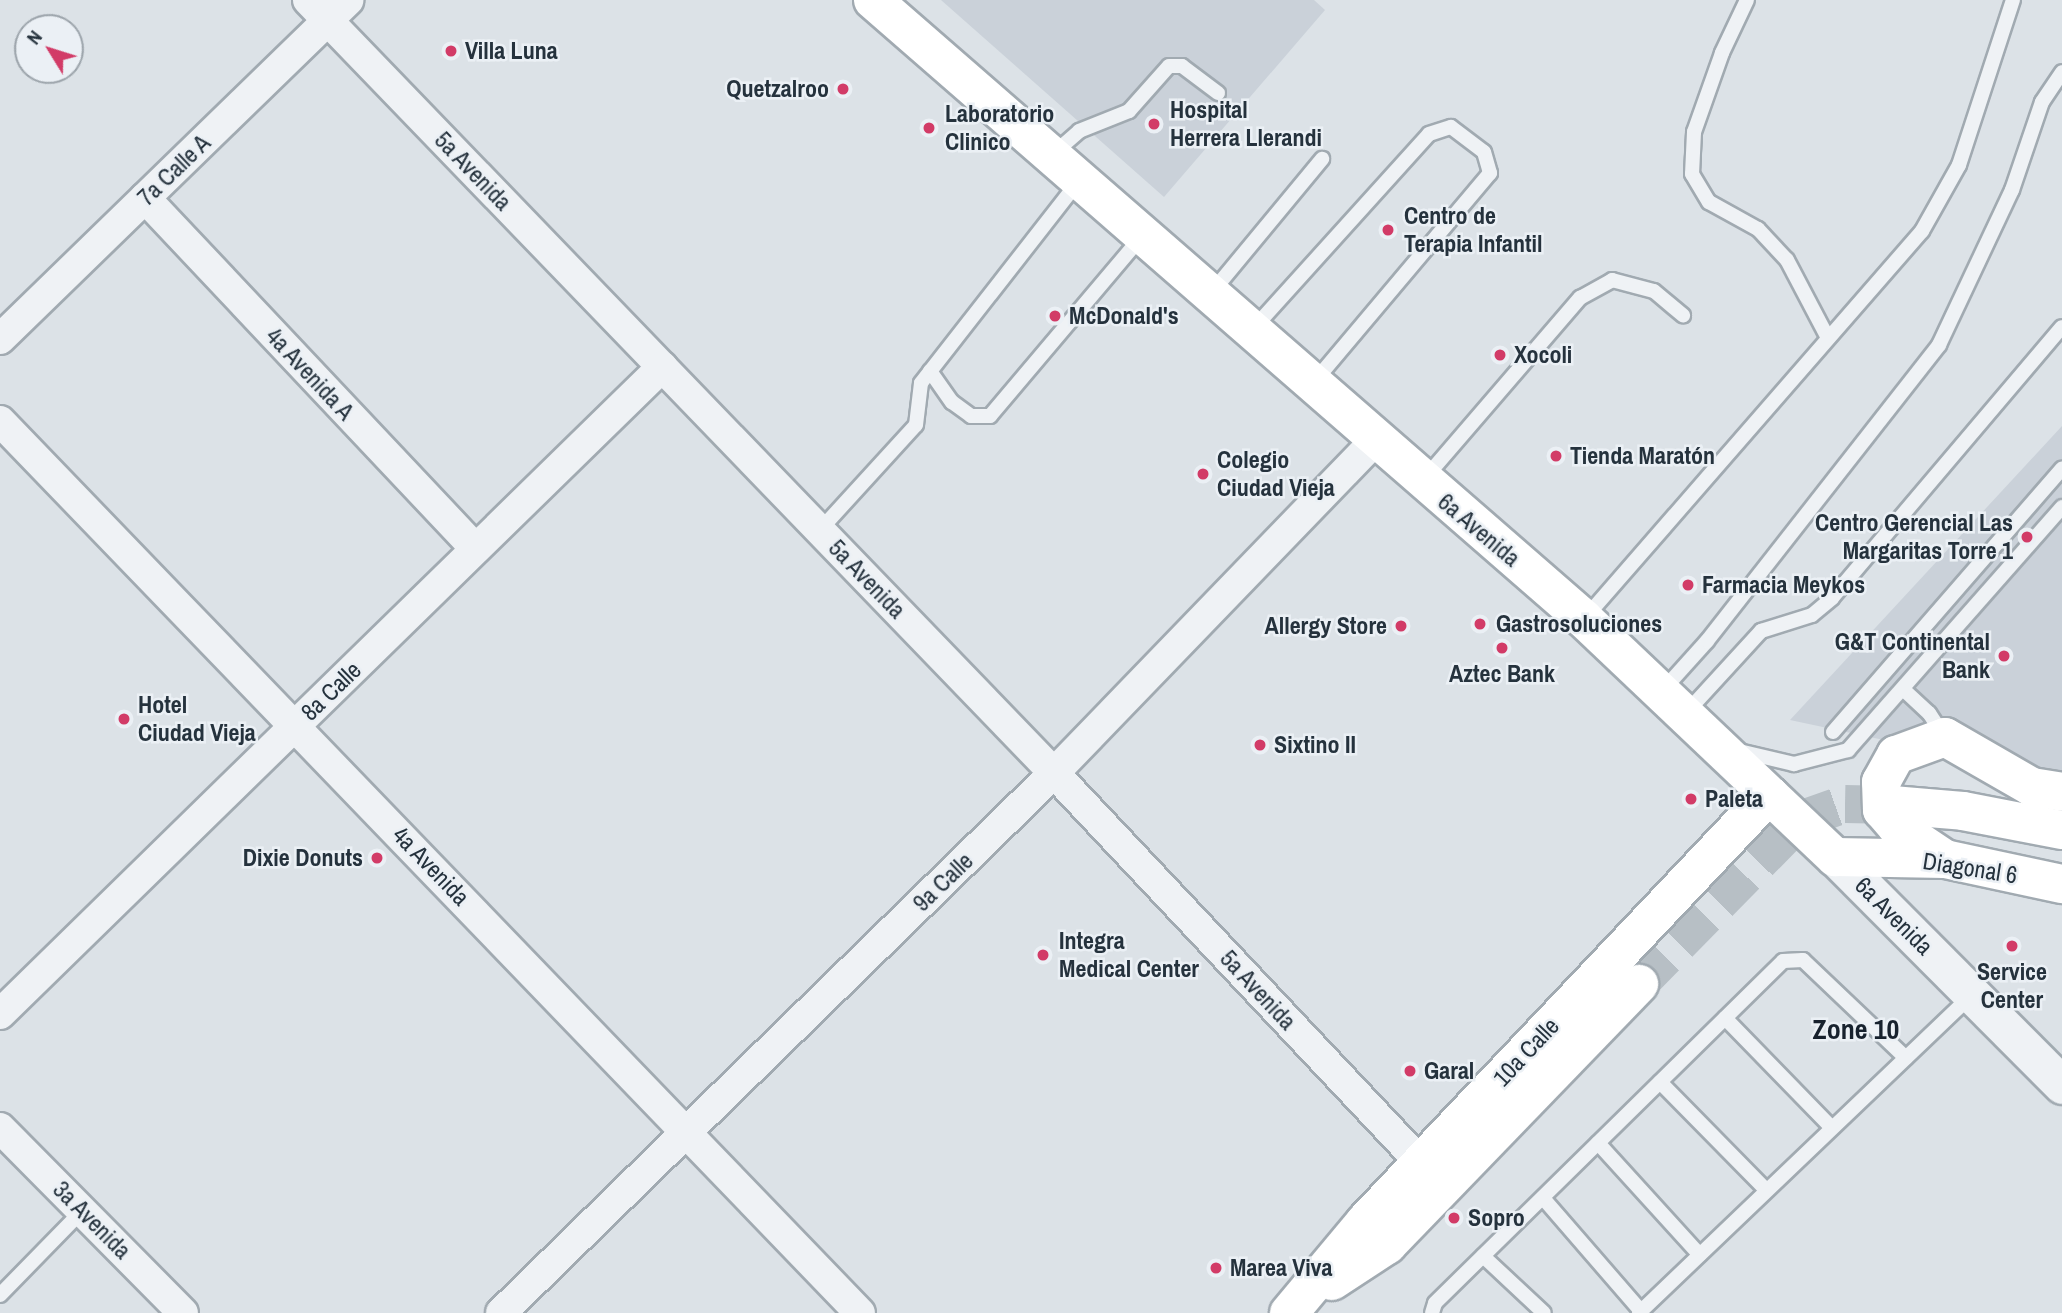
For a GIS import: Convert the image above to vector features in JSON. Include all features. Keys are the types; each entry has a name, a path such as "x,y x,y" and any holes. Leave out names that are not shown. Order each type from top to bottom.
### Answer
{"main road":[{"name":"6a Avenida","path":"882,3 1141,237 1584,619 1835,857"},
{"path":"1945,859 1897,827 1882,810 1880,793 1885,770 1896,755 1945,737 2032,787 2062,792"},
{"name":"10a Calle","path":"1292,1309 1421,1163 1769,795"},
{"path":"1892,805 1963,811 2062,830"},
{"name":"Diagonal 6","path":"1835,857 1945,859 2062,884"},
{"path":"1292,1309 1387,1245 1639,984"}],"street":[{"name":"7a Calle A","path":"0,339 145,198 328,7"},
{"name":"5a Avenida","path":"328,7 662,367 1054,773 1421,1163"},
{"name":"4a Avenida A","path":"145,198 476,549"},
{"name":"8a Calle","path":"0,1014 662,367"},
{"name":"4a Avenida","path":"0,421 860,1313"},
{"name":"9a Calle","path":"501,1313 1054,773 1375,441"},
{"name":"6a Avenida","path":"1835,857 2062,1085"},
{"name":"3a Avenida","path":"0,1128 183,1313"}],"lane":[{"path":"1747,0 1722,53 1694,132 1692,174 1709,202 1758,229 1787,260 1828,338"},
{"path":"1584,619 1922,231 1959,165 2013,0"},
{"path":"820,530 916,425 921,383 1064,169 1079,131 1129,111 1169,66 1182,66 1217,93"},
{"path":"1673,703 1707,641 1939,345 2012,190 2042,102 2055,76 2062,72"},
{"path":"1250,332 1429,134 1451,127 1484,152 1490,173 1311,385"},
{"path":"1209,296 1322,159"},
{"path":"930,371 952,402 971,416 990,416 1141,237"},
{"path":"1422,481 1580,298 1612,280 1654,291 1684,315"},
{"path":"1673,703 1761,631 1812,615 1832,598 2062,327"},
{"path":"1833,732 2062,469"},
{"path":"1718,746 1794,764 1829,758 1848,750 1904,690 2062,507"},
{"path":"1904,690 1929,713 1945,737"},
{"path":"1432,1313 1435,1303 1783,961 1803,960 1906,1058"},
{"path":"1543,1198 1640,1312 1972,995"},
{"path":"1725,1018 1832,1128"},
{"path":"1660,1082 1766,1190"},
{"path":"1598,1143 1700,1255"},
{"path":"0,1295 83,1210"},
{"path":"1483,1256 1544,1313"}],"shaded area":[{"name":"Hospital Herrera Llerandi","path":"941,0 1314,0 1325,10 1164,197"},
{"path":"2062,426 2062,778 1790,720"}],"tunnel":[{"path":"1639,984 1800,820 1845,804 1892,805"}],"place":[{"name":"Villa Luna","path":"451,51"},
{"name":"Quetzalroo","path":"843,89"},
{"name":"Hospital Herrera Llerandi","path":"1154,124"},
{"name":"Laboratorio Clinico","path":"929,128"},
{"name":"Centro de Terapia Infantil","path":"1388,230"},
{"name":"McDonald's","path":"1055,316"},
{"name":"Xocoli","path":"1500,355"},
{"name":"Tienda Maratón","path":"1556,456"},
{"name":"Colegio Ciudad Vieja","path":"1203,474"},
{"name":"Centro Gerencial Las Margaritas Torre 1","path":"2027,537"},
{"name":"Farmacia Meykos","path":"1688,585"},
{"name":"Gastrosoluciones","path":"1480,624"},
{"name":"Allergy Store","path":"1401,626"},
{"name":"Aztec Bank","path":"1502,648"},
{"name":"G&T Continental Bank","path":"2004,656"},
{"name":"Hotel Ciudad Vieja","path":"124,719"},
{"name":"Sixtino II","path":"1260,745"},
{"name":"Paleta","path":"1691,799"},
{"name":"Dixie Donuts","path":"377,858"},
{"name":"Service Center","path":"2012,946"},
{"name":"Integra Medical Center","path":"1043,955"},
{"name":"Garal","path":"1410,1071"},
{"name":"Sopro","path":"1454,1218"},
{"name":"Marea Viva","path":"1216,1268"}],"district":[{"name":"Zone 10","path":"1856,1029"}]}
